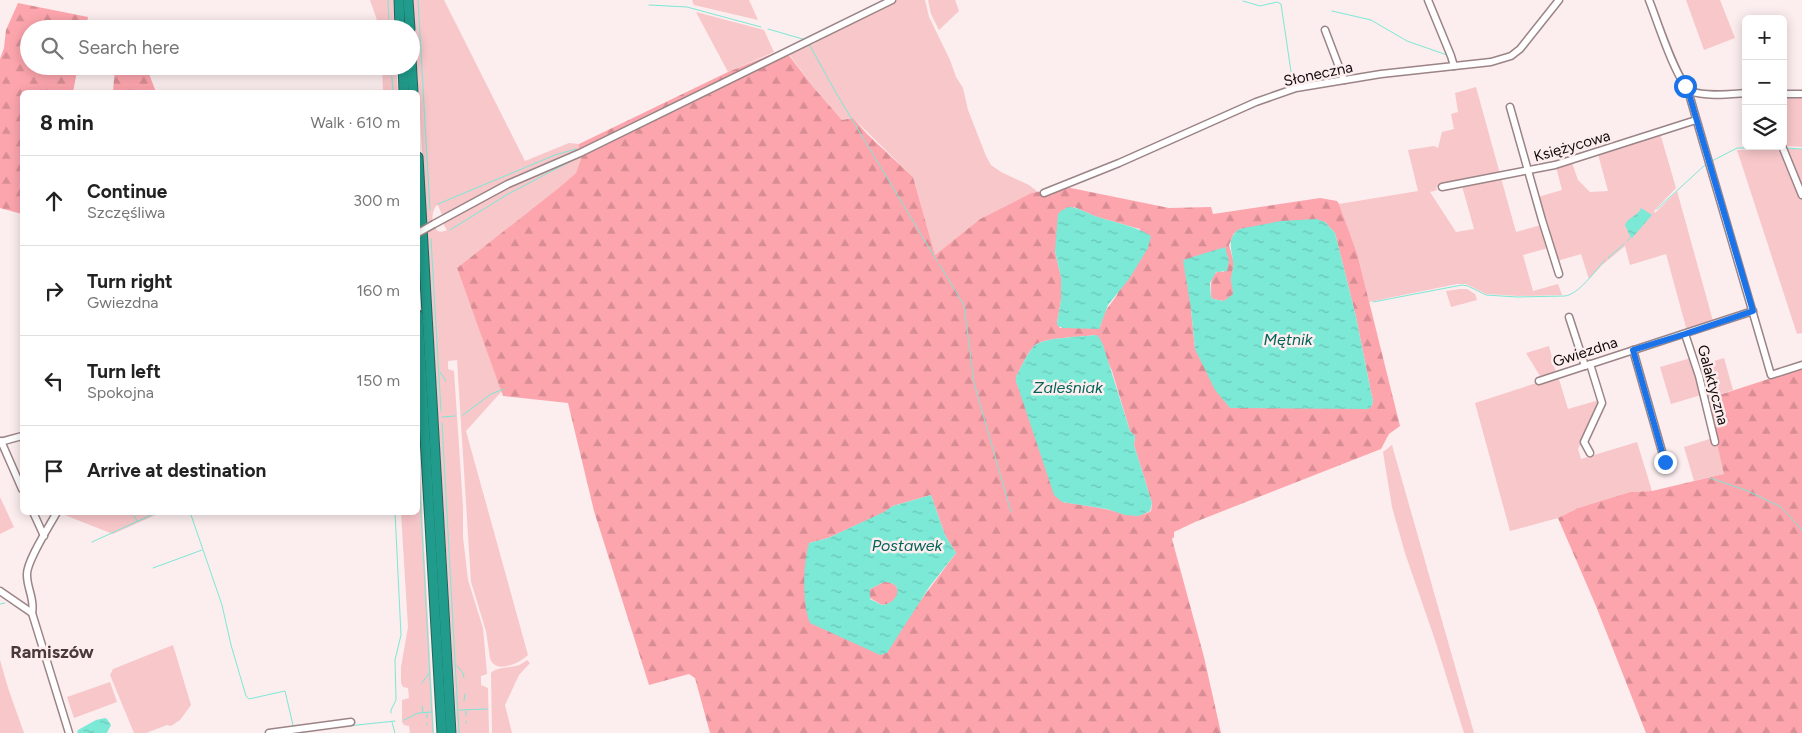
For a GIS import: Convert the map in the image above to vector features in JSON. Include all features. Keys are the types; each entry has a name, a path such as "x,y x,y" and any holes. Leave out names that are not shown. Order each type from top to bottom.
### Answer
{"highway":[{"path":"399,0 400,20"},
{"path":"408,0 409,20"},
{"path":"403,75 404,90"},
{"path":"412,75 414,90"},
{"path":"420,192 451,733"},
{"path":"420,350 442,733"}],"street":[{"path":"420,232 508,184 580,153 892,0"},
{"path":"1428,0 1454,66"},
{"name":"Słoneczna","path":"1044,193 1119,163 1256,102 1296,88 1344,80 1491,62 1516,54 1558,0"},
{"path":"1649,0 1678,74 1685,86 1690,91 1708,94 1742,93"},
{"path":"1326,30 1344,80"},
{"path":"1690,91 1689,94 1696,120 1771,375 1802,366"},
{"path":"1787,94 1802,94"},
{"path":"1442,186 1528,171 1510,107"},
{"name":"Księżycowa","path":"1559,274 1528,171 1585,156 1696,120"},
{"path":"1783,150 1802,194"},
{"name":"Gwiezdna","path":"1539,381 1753,311"},
{"path":"1569,317 1602,403 1584,442 1590,453"},
{"name":"Galaktyczna","path":"1685,334 1699,376 1715,442"},
{"path":"1633,350 1665,462"},
{"path":"20,436 1,441 20,484"},
{"path":"35,515 44,536"},
{"path":"56,515 27,571 27,576 34,604 32,613 69,733"},
{"path":"0,591 32,613"},
{"path":"269,733 297,731 351,722"}],"shaded area":[{"path":"370,0 393,0 394,20 377,20"},
{"path":"413,0 444,0 525,161 569,143 579,144 579,150 516,176 442,215 438,205 436,206 432,220 438,231 447,230 442,222 536,174 583,155 576,173 561,187 457,268 502,391 466,431 528,655 514,664 502,667 493,663 490,658 486,631 471,582 457,360 448,361 448,369 454,371 463,507 463,537 468,580 483,628 487,674 481,676 481,685 488,688 489,733 457,733 420,117 420,90 418,90 418,75 420,75 420,20 414,20"},
{"path":"692,0 749,0 758,20 694,5"},
{"path":"897,0 925,0 929,17 950,60 956,77 963,88 968,110 991,165 1001,172 1029,185 1038,192 1031,193 980,219 935,255 913,177 853,118 842,120 814,88 788,53 808,43 810,45 816,43 817,39"},
{"path":"928,0 955,0 959,11 939,30 931,14"},
{"path":"1686,0 1720,0 1735,38 1704,50"},
{"path":"696,12 764,30 774,52 728,72"},
{"path":"382,75 397,75 398,90 383,90"},
{"path":"1476,87 1500,174 1436,187 1437,190 1430,192 1456,232 1474,229 1462,186 1501,178 1516,232 1541,225 1548,248 1523,255 1533,291 1558,284 1562,295 1519,296 1486,294 1466,284 1457,284 1369,302 1357,253 1339,204 1418,191 1408,150 1434,146 1438,148 1442,132 1454,129 1451,114 1458,112 1455,93"},
{"path":"1787,96 1801,96 1802,99 1802,147 1787,146"},
{"path":"1660,133 1676,188 1654,211 1655,213 1677,191 1713,321 1687,331 1666,254 1630,265 1625,246 1602,265 1589,279 1581,254 1557,261 1538,197 1562,190 1556,167 1572,163 1578,180 1590,192 1608,191 1598,154"},
{"path":"1787,149 1802,149 1802,191 1785,150"},
{"path":"1737,150 1781,150 1802,200 1802,333 1797,334"},
{"path":"1467,289 1475,294 1477,300 1451,307 1446,291"},
{"path":"1549,346 1556,373 1540,376 1526,353"},
{"path":"1691,358 1701,395 1671,404 1660,367"},
{"path":"1724,358 1733,390 1707,399 1698,366"},
{"path":"1558,376 1568,409 1599,400 1600,402 1578,449 1581,459 1637,442 1652,491 1630,492 1578,508 1558,518 1510,531 1475,403"},
{"path":"1716,437 1725,474 1694,481 1684,447"},
{"path":"1392,445 1474,733 1464,733 1405,553 1392,507 1383,452"},
{"path":"420,471 434,733 410,733 409,726 404,725 402,722 402,700 409,698 408,688 403,687 401,683 401,667 408,627 401,515 420,515"},
{"path":"0,497 14,527 0,534"},
{"path":"65,515 156,515 113,534"},
{"path":"173,645 191,705 180,720 171,726 167,725 146,733 134,733 110,675 113,669"},
{"path":"0,660 8,688 24,733 0,733"},
{"path":"527,660 530,663 519,675 505,705 512,733 492,733 491,673 495,670 518,665"},
{"path":"110,682 117,702 74,718 67,697"}],"green space":[{"path":"18,3 88,17 88,20 20,20 20,75 76,75 73,90 20,90 20,213 0,208 0,59 4,48 6,30"},
{"path":"784,49 842,120 853,118 867,134 913,177 935,255 980,219 1031,193 1066,187 1169,208 1211,207 1213,214 1320,198 1337,201 1357,253 1400,426 1389,434 1381,449 1174,532 1172,539 1204,657 1221,733 710,733 695,678 689,674 649,685 594,511 568,403 503,396 457,268 576,173 582,156 579,155 579,144 728,72","holes":["1074,207 1097,217 1140,229 1117,295 1104,313 1100,327 1060,328 1057,323 1061,300 1061,277 1055,251","1325,222 1335,233 1356,317 1373,402 1371,407 1195,349 1191,309 1225,248 1224,272 1219,271 1213,276 1211,297 1224,301 1233,295 1231,279 1234,263 1229,245 1234,233","1096,335 1112,371 1130,431 1135,436 1134,445 1152,503 1151,511 1145,514 1133,515 1062,502 1016,381 1022,365 1034,346 1054,339","931,495 945,535 956,553 880,655 809,543 828,538 885,512 893,506"]},
{"path":"114,75 149,75 155,90 113,90"},
{"path":"1802,368 1802,733 1646,733 1596,606 1558,518 1578,508 1630,492 1652,491 1724,474 1707,399"},
{"path":"884,582 895,585 898,593 893,601 882,605 870,598 870,589"}],"water":[{"path":"1068,207 1132,227 1151,236 1148,248 1129,279 1108,305 1099,329 1063,328 1058,326 1057,323 1061,300 1061,277 1055,251 1058,214"},
{"path":"1641,208 1652,215 1632,238 1625,225"},
{"name":"Mętnik","path":"1316,219 1325,222 1335,233 1356,317 1373,402 1371,407 1368,409 1230,408 1215,390 1195,349 1183,260 1225,247 1229,261 1227,271 1216,272 1210,283 1211,297 1224,301 1233,294 1231,240 1239,229 1281,221"},
{"name":"Zaleśniak","path":"1096,335 1103,345 1130,431 1135,436 1134,445 1152,503 1150,511 1139,516 1125,515 1107,509 1062,502 1054,495 1016,381 1016,377 1027,357 1034,346 1039,343 1054,339"},
{"name":"Postawek","path":"931,495 945,535 956,553 930,586 887,653 880,655 810,623 807,615 804,583 809,543 828,538 893,506","holes":["884,582 891,583 897,589 897,593 892,601 882,605 870,599 870,589"]},
{"path":"105,718 111,725 107,733 77,733 78,730 96,720"}],"waterway":[{"path":"388,0 389,20"},
{"path":"418,0 419,20"},
{"path":"830,27 884,0"},
{"path":"1243,1 1260,6 1277,2 1281,4 1293,85"},
{"path":"649,5 687,7 761,27"},
{"path":"1332,11 1371,20 1407,41 1447,55"},
{"path":"768,29 806,40"},
{"path":"420,35 430,210"},
{"path":"809,44 937,261"},
{"path":"392,75 393,90"},
{"path":"1712,161 1737,148 1742,148"},
{"path":"1787,148 1802,149"},
{"path":"438,204 555,155 576,149"},
{"path":"450,230 508,194 577,158"},
{"path":"1657,209 1706,164"},
{"path":"1627,241 1631,237"},
{"path":"431,239 441,411"},
{"path":"1608,258 1624,244"},
{"path":"1373,302 1462,285 1486,295 1517,297 1565,296 1581,287 1605,260"},
{"path":"939,264 964,305 974,383 1011,512"},
{"path":"440,372 446,381"},
{"path":"463,415 491,394 504,389"},
{"path":"442,417 455,416"},
{"path":"442,423 459,733"},
{"path":"1710,478 1748,491 1781,507 1802,530"},
{"path":"420,495 433,733"},
{"path":"134,515 137,521"},
{"path":"92,542 151,515"},
{"path":"191,515 222,605 246,696 249,699 285,691 293,725"},
{"path":"391,713 396,700 395,660 401,635 395,515"},
{"path":"153,568 202,550"},
{"path":"0,604 5,603"},
{"path":"457,666 463,673 464,678"},
{"path":"422,683 430,672"},
{"path":"464,701 465,694"},
{"path":"422,706 423,712"},
{"path":"459,710 487,709"},
{"path":"466,711 466,716"},
{"path":"404,720 418,713 432,712"},
{"path":"427,713 427,718"},
{"path":"348,726 395,721"},
{"path":"392,722 395,733"}],"district":[{"name":"Ramiszów","path":"52,652"}],"route":[{"path":"1665,462 1633,350 1753,311 1689,94 1690,91 1685,86"}]}
